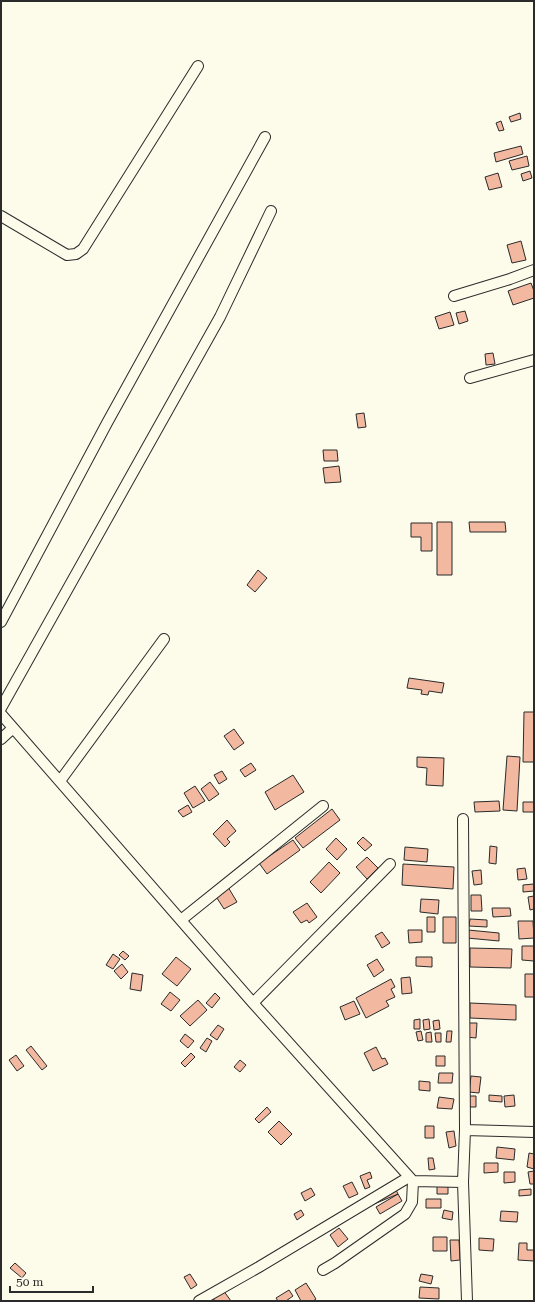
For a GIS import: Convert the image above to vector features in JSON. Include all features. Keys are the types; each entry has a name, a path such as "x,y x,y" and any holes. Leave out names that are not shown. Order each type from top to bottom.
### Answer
{"street":[{"path":"1,216 67,255 76,254 83,249 198,66"},
{"path":"1,622 111,416 265,137"},
{"path":"1,708 220,317 270,211"},
{"path":"454,296 534,270"},
{"path":"470,378 534,360"},
{"path":"60,781 164,639"},
{"path":"1,714 253,1003 411,1179 412,1202 410,1208 405,1214 323,1270"},
{"path":"1,739 13,728"},
{"path":"181,920 323,806"},
{"path":"463,819 465,1130 463,1182 467,1301"},
{"path":"253,1003 390,864"},
{"path":"465,1130 534,1132"},
{"path":"199,1301 411,1179 463,1182"}],"building":[{"path":"520,113 521,119 511,122 509,117"},
{"path":"501,121 504,130 499,131 496,123"},
{"path":"521,146 523,154 496,162 494,153"},
{"path":"527,156 529,166 512,170 509,161"},
{"path":"530,171 532,178 523,181 521,174"},
{"path":"498,173 502,187 489,190 485,177"},
{"path":"521,241 526,260 512,263 507,245"},
{"path":"531,283 534,291 534,298 513,305 508,291"},
{"path":"465,311 468,321 459,324 456,313"},
{"path":"450,312 454,325 439,329 435,317"},
{"path":"493,353 495,364 486,365 485,354"},
{"path":"364,413 366,427 358,428 356,414"},
{"path":"323,450 337,450 338,461 324,461"},
{"path":"339,466 341,482 325,483 323,468"},
{"path":"437,522 452,522 452,575 437,575"},
{"path":"469,522 505,522 506,532 470,532"},
{"path":"411,523 432,523 432,551 421,551 421,537 411,537"},
{"path":"258,570 267,578 255,592 247,585"},
{"path":"409,678 444,683 442,693 429,691 428,695 421,694 422,690 407,688"},
{"path":"524,712 534,712 534,762 523,762"},
{"path":"234,729 244,743 234,750 224,736"},
{"path":"507,756 520,757 517,811 503,810"},
{"path":"417,757 444,758 443,786 426,785 427,768 417,767"},
{"path":"251,763 256,770 245,777 240,770"},
{"path":"222,771 227,779 219,784 214,775"},
{"path":"293,775 304,792 275,810 265,792"},
{"path":"210,782 219,794 209,801 201,789"},
{"path":"195,786 205,801 193,808 184,793"},
{"path":"499,801 500,811 475,812 474,802"},
{"path":"523,802 534,802 534,812 523,812"},
{"path":"188,805 192,812 183,817 178,811"},
{"path":"332,809 340,820 303,848 295,838"},
{"path":"227,820 236,831 227,839 230,842 225,847 213,834"},
{"path":"363,837 372,845 365,851 357,843"},
{"path":"336,838 347,849 337,860 326,849"},
{"path":"293,840 300,850 267,874 259,863"},
{"path":"490,846 497,847 496,864 489,863"},
{"path":"405,847 428,849 427,862 404,860"},
{"path":"367,857 378,868 367,879 356,867"},
{"path":"329,862 340,873 321,893 310,882"},
{"path":"403,864 454,867 453,889 402,885"},
{"path":"525,868 527,879 518,880 517,869"},
{"path":"481,870 482,884 474,885 472,871"},
{"path":"534,884 534,891 523,892 523,885"},
{"path":"228,887 237,902 224,909 215,895"},
{"path":"471,895 481,895 482,911 471,911"},
{"path":"534,896 534,909 530,910 528,897"},
{"path":"421,899 439,900 438,914 420,912"},
{"path":"307,903 317,917 309,923 307,920 301,923 293,912"},
{"path":"492,908 510,908 511,916 493,917"},
{"path":"427,917 435,917 435,932 427,932"},
{"path":"443,917 456,917 456,943 443,943"},
{"path":"470,919 487,920 487,927 469,926"},
{"path":"518,921 533,921 534,938 519,939"},
{"path":"408,930 422,930 422,942 409,943"},
{"path":"468,930 499,933 499,941 467,938"},
{"path":"382,932 390,943 382,948 375,936"},
{"path":"522,946 534,946 534,961 522,960"},
{"path":"470,948 512,949 511,968 470,967"},
{"path":"123,951 129,956 125,960 119,955"},
{"path":"113,954 120,959 113,969 106,965"},
{"path":"176,957 191,969 177,986 162,974"},
{"path":"416,957 432,957 432,967 416,966"},
{"path":"377,959 384,970 374,977 367,965"},
{"path":"122,964 128,972 121,979 114,971"},
{"path":"132,973 143,975 141,991 130,989"},
{"path":"525,974 534,974 534,997 525,997"},
{"path":"410,977 412,993 402,994 401,978"},
{"path":"391,979 395,987 391,989 395,997 386,1001 389,1006 366,1018 356,998"},
{"path":"170,992 180,1000 171,1011 161,1004"},
{"path":"215,993 220,998 212,1008 206,1003"},
{"path":"198,1000 207,1010 190,1026 180,1016"},
{"path":"354,1001 360,1014 345,1020 340,1007"},
{"path":"470,1003 516,1005 516,1020 470,1018"},
{"path":"420,1019 420,1029 414,1029 414,1020"},
{"path":"429,1019 430,1029 424,1030 423,1020"},
{"path":"439,1020 440,1029 434,1030 433,1021"},
{"path":"467,1023 477,1023 476,1038 466,1037"},
{"path":"218,1025 224,1029 217,1040 210,1035"},
{"path":"421,1031 423,1040 418,1041 416,1032"},
{"path":"447,1031 452,1031 451,1042 446,1042"},
{"path":"431,1032 432,1042 426,1042 426,1033"},
{"path":"435,1033 441,1033 441,1042 436,1042"},
{"path":"185,1034 194,1041 188,1048 180,1041"},
{"path":"207,1038 212,1041 206,1052 200,1048"},
{"path":"31,1046 47,1066 42,1070 26,1050"},
{"path":"376,1047 382,1059 385,1058 388,1064 373,1071 364,1053"},
{"path":"191,1053 195,1057 185,1067 181,1063"},
{"path":"16,1055 24,1066 17,1071 9,1060"},
{"path":"436,1056 445,1056 445,1066 436,1066"},
{"path":"240,1060 246,1065 240,1072 234,1067"},
{"path":"439,1073 453,1073 452,1083 438,1083"},
{"path":"471,1076 481,1077 479,1093 469,1092"},
{"path":"419,1081 430,1082 430,1091 419,1090"},
{"path":"489,1095 502,1096 502,1102 489,1101"},
{"path":"514,1095 515,1106 505,1107 504,1096"},
{"path":"467,1096 476,1096 476,1107 467,1107"},
{"path":"439,1097 454,1099 452,1109 437,1108"},
{"path":"267,1107 271,1112 259,1123 255,1119"},
{"path":"279,1121 292,1134 281,1145 268,1132"},
{"path":"425,1126 434,1126 434,1138 425,1138"},
{"path":"454,1131 456,1146 449,1148 446,1132"},
{"path":"497,1147 515,1149 514,1160 496,1158"},
{"path":"529,1153 534,1154 534,1169 527,1167"},
{"path":"428,1158 433,1158 435,1169 429,1170"},
{"path":"484,1163 498,1163 498,1172 484,1173"},
{"path":"534,1171 534,1184 530,1184 528,1172"},
{"path":"370,1172 372,1178 367,1180 370,1187 365,1189 360,1176"},
{"path":"504,1172 515,1172 515,1182 504,1183"},
{"path":"352,1182 358,1194 349,1198 343,1186"},
{"path":"437,1186 448,1186 448,1194 437,1194"},
{"path":"311,1188 315,1195 305,1201 301,1193"},
{"path":"531,1189 531,1195 519,1196 519,1190"},
{"path":"396,1190 398,1194 374,1204 372,1200"},
{"path":"398,1194 402,1201 380,1214 376,1207"},
{"path":"426,1199 441,1199 441,1208 426,1208"},
{"path":"301,1210 304,1215 297,1220 294,1214"},
{"path":"444,1210 453,1212 452,1220 442,1218"},
{"path":"501,1211 518,1212 517,1222 500,1221"},
{"path":"339,1228 348,1239 338,1247 330,1235"},
{"path":"433,1237 447,1237 447,1251 433,1251"},
{"path":"479,1238 494,1239 493,1251 479,1250"},
{"path":"450,1240 459,1240 460,1260 451,1261"},
{"path":"519,1243 527,1243 527,1250 534,1250 534,1261 518,1260"},
{"path":"15,1263 26,1273 22,1278 10,1268"},
{"path":"190,1274 197,1285 191,1289 184,1277"},
{"path":"421,1274 433,1276 431,1284 419,1281"},
{"path":"306,1283 316,1299 313,1301 301,1301 295,1290"},
{"path":"420,1287 439,1288 439,1299 419,1298"},
{"path":"223,1290 231,1301 215,1301 212,1297"},
{"path":"289,1290 293,1296 286,1301 278,1301 276,1298"}]}
